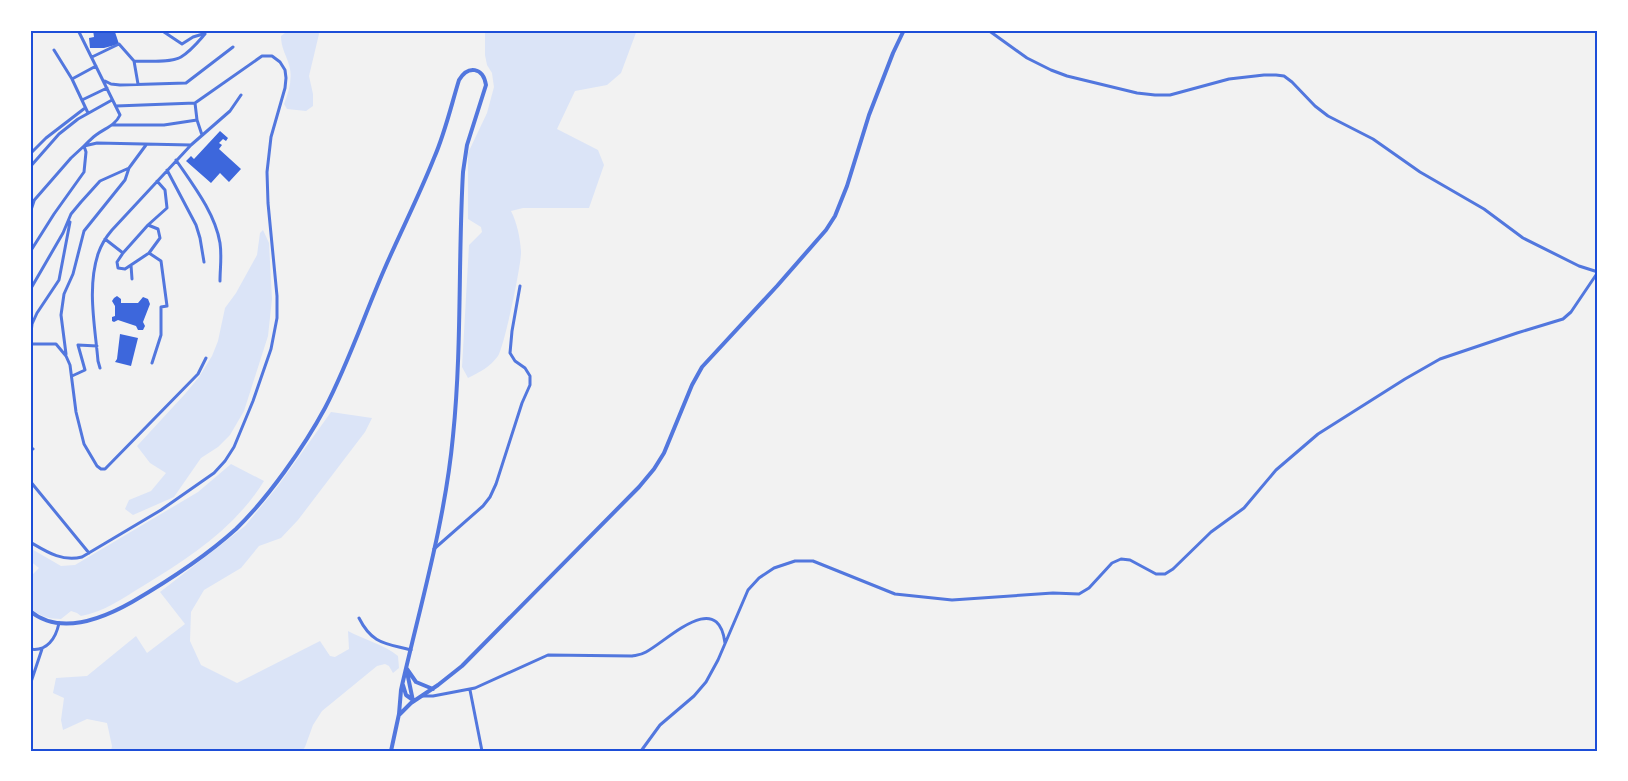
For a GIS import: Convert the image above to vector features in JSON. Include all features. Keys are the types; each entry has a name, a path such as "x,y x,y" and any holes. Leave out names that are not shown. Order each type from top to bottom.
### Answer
{"street":[{"path":"30,205 71,158 96,135 113,124 120,115 78,30"},
{"path":"134,61 174,60 181,57 205,34 193,37 182,44 161,30"},
{"path":"399,714 462,666 647,478 664,453 692,385 702,367 829,226 843,200 869,115 890,58 904,30"},
{"path":"641,751 660,725 704,685 715,667 751,585 780,565 798,560 809,560 896,594 947,600 1053,593 1079,594 1087,590 1110,565 1121,559 1130,560 1156,574 1168,573 1205,537 1247,505 1276,470 1317,434 1435,362 1508,336 1563,320 1598,272 1579,266 1520,237 1479,205 1425,175 1373,139 1328,116 1284,76 1264,75 1229,79 1166,95 1137,93 1067,76 1048,69 1027,58 988,30"},
{"path":"92,57 119,44 134,61 138,84"},
{"path":"103,81 111,84 186,83 233,47"},
{"path":"54,50 72,79 88,113"},
{"path":"30,542 52,555 79,558 155,514 214,473 236,443 253,401 274,335 277,297 267,172 272,129 285,88 285,70 280,62 275,57 262,56 195,103 116,106"},
{"path":"72,79 96,66"},
{"path":"30,611 44,619 60,623 79,623 123,607 160,585 225,538 272,488 312,430 328,401 434,158 459,80 463,74 471,70 477,71 486,80 486,85 469,140 462,184 457,394 454,426 444,499 403,683 391,751"},
{"path":"82,100 107,88"},
{"path":"100,368 93,311 93,283 98,253 105,239 190,145 230,111 241,95"},
{"path":"30,166 59,134 88,113 112,100"},
{"path":"195,103 202,135"},
{"path":"30,154 46,138 85,108"},
{"path":"113,124 164,125 197,120"},
{"path":"84,146 97,143 190,145"},
{"path":"66,356 61,315 64,294 73,274 84,231 125,180 129,168 146,145"},
{"path":"30,252 84,172 86,152 84,146"},
{"path":"176,160 197,192 218,233 221,255 220,281"},
{"path":"30,290 63,233 71,214 100,181 129,168"},
{"path":"167,170 194,221 200,238 204,262"},
{"path":"148,225 158,229 160,238 149,254 125,269 118,268 117,262 123,253 148,225 167,208 165,190 157,181"},
{"path":"30,213 34,199"},
{"path":"71,214 59,280 37,312 32,324 30,343 56,344 66,356 70,365 76,412 84,444 97,466 105,469 198,374 206,358"},
{"path":"105,239 123,253"},
{"path":"149,254 161,261 167,306 161,307 161,335 152,363"},
{"path":"131,265 132,279"},
{"path":"433,550 483,507 490,497 530,385 530,376 510,353 520,286"},
{"path":"72,376 85,370 78,345 97,346"},
{"path":"30,481 89,553"},
{"path":"359,618 366,632 374,638 411,650"},
{"path":"422,696 470,690 546,656 632,656 641,654 675,631 702,618 710,619 718,624 724,633 725,643"},
{"path":"30,685 42,649 55,637 60,623"},
{"path":"30,649 42,649"},
{"path":"407,668 416,682 433,689"},
{"path":"407,668 414,701"},
{"path":"403,683 405,695 414,701"},
{"path":"470,690 482,751"}],"shaded area":[{"path":"289,30 318,30 319,34 309,76 313,106 306,111 287,109 284,104 291,75 281,36"},
{"path":"485,30 637,30 621,73 607,85 575,91 557,129 598,150 604,165 589,208 523,208 511,211 518,230 521,258 501,350 495,360 468,378 462,367 469,245 482,232 481,227 468,219 468,153 487,113 494,87 492,73 485,55"},
{"path":"263,230 269,243 272,299 268,336 244,411 230,435 218,447 201,458 174,497 133,515 125,509 129,500 151,491 166,473 150,463 137,446 185,394 212,356 218,341 225,308 257,255 260,233"},
{"path":"331,412 372,418 365,432 298,520 281,538 259,546 241,568 204,590 191,612 190,641 201,665 237,683 320,641 330,656 335,657 349,649 348,631 398,656 399,668 393,673 385,664 377,666 322,711 302,751 111,751 107,723 87,719 63,730 61,720 64,698 53,693 56,678 87,676 136,636 147,653 185,624 160,592 245,526 278,486"},
{"path":"231,464 264,481 239,513 194,553 121,600 89,614 81,616 71,611 61,619 57,619 48,618 30,608 30,577 39,568 30,561 30,548 61,566 75,565 198,492"}],"building":[{"path":"93,30 115,32 119,44 104,48 90,48 89,38 94,37"},
{"path":"220,131 228,138 219,143 222,145 219,149 241,169 229,182 220,173 211,183 186,161 191,156 194,159"},
{"path":"117,296 121,299 121,303 138,303 143,297 148,299 150,304 143,322 145,326 143,330 138,330 136,326 118,320 112,321 112,317 115,316 115,306 112,301"},
{"path":"120,334 138,338 131,366 115,362"}]}
